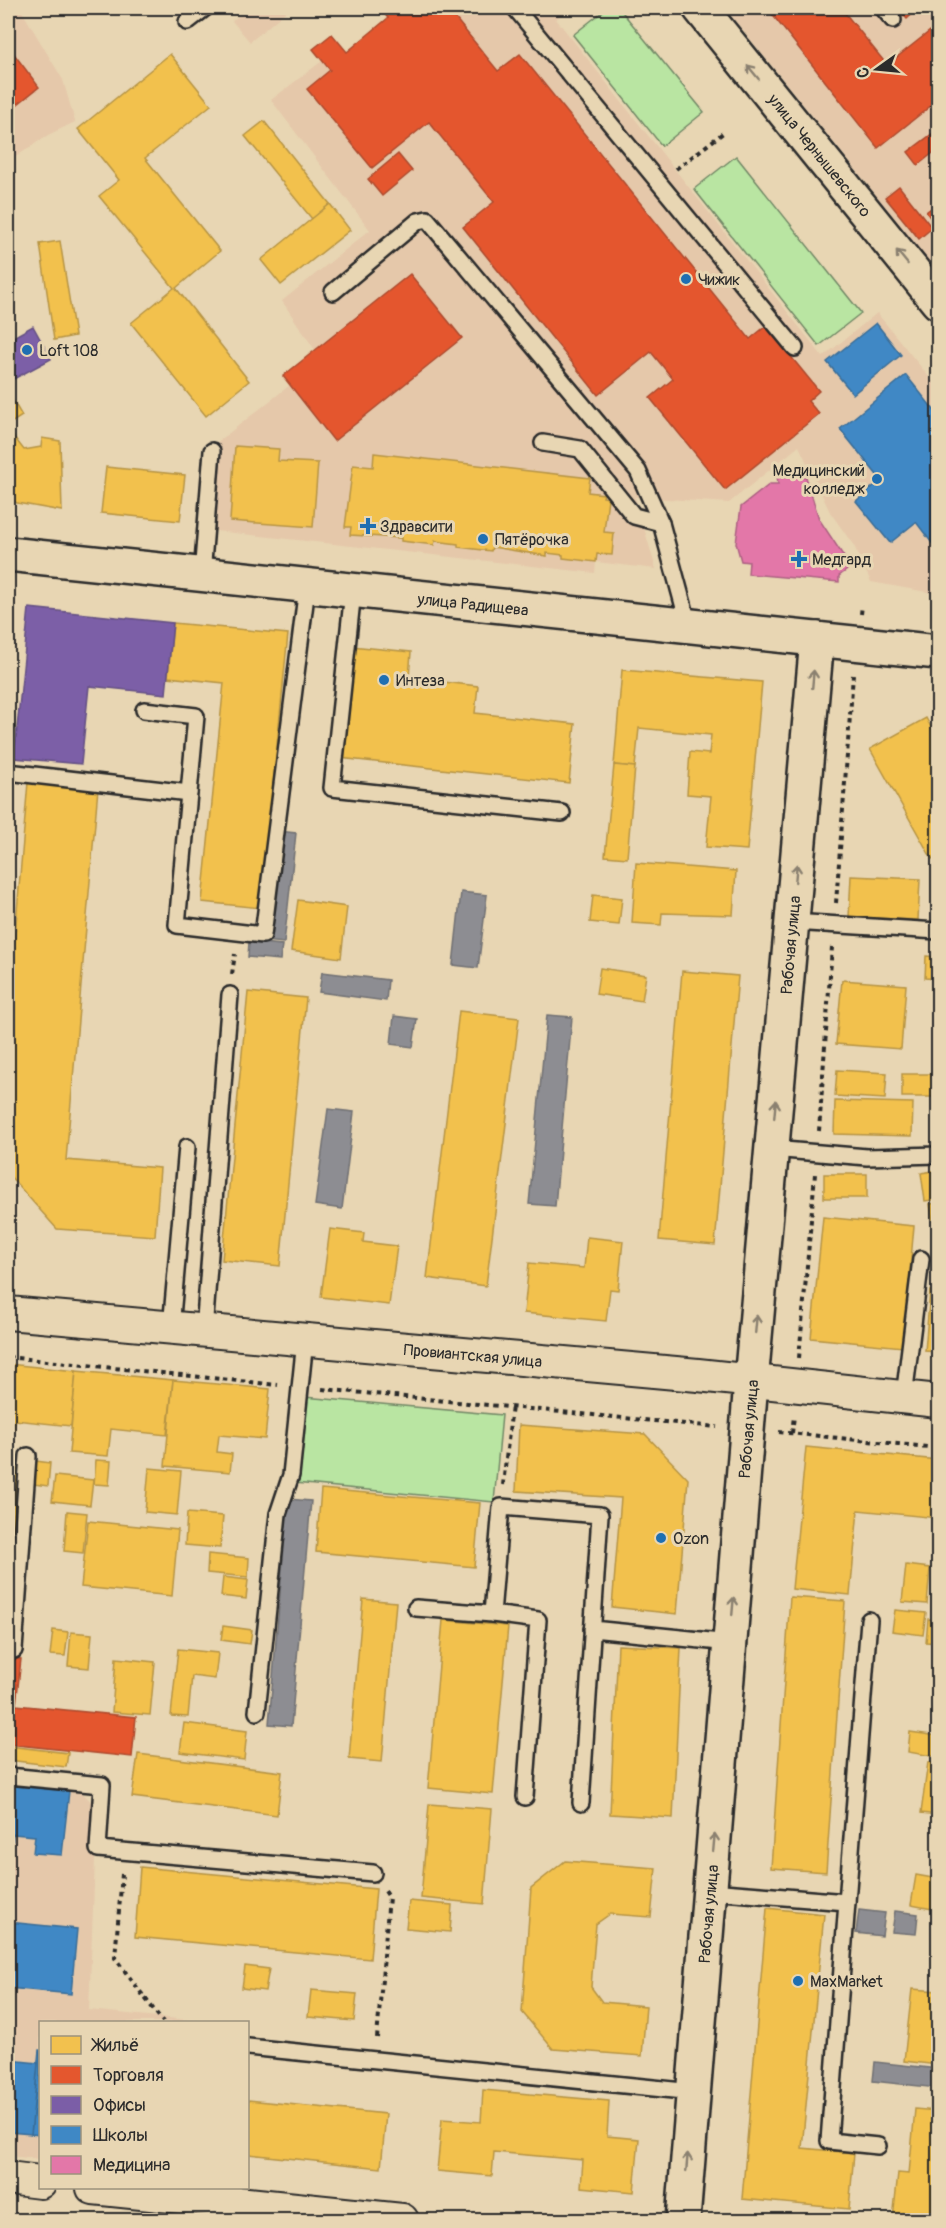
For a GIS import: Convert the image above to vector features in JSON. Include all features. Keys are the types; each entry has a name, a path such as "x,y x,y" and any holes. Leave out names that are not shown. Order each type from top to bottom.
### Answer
{"street":[{"name":"улица Чернышевского","path":"700,8 939,302"},
{"name":"улица Радищева","path":"8,554 936,650"},
{"name":"Рабочая улица","path":"683,2220 751,1382 817,639"},
{"name":"Провиантская улица","path":"8,1312 939,1401"},
{"path":"8,2178 39,2182"},
{"path":"112,2189 402,2220"}],"lane":[{"path":"187,21 205,8"},
{"path":"515,8 795,348"},
{"path":"883,8 893,20"},
{"path":"333,292 418,221 427,219 638,471 662,523 689,626"},
{"path":"543,442 579,449 634,516 662,523"},
{"path":"202,575 212,451"},
{"path":"144,710 196,716 177,925 263,935 307,586"},
{"path":"353,591 332,788 562,813"},
{"path":"8,772 189,793"},
{"path":"792,922 939,931"},
{"path":"204,1330 230,995"},
{"path":"171,1328 187,1147"},
{"path":"772,1149 817,1154 890,1157 939,1155"},
{"path":"904,1398 921,1259"},
{"path":"257,1712 278,1514 291,1475 305,1340"},
{"path":"8,1649 14,1650 28,1456"},
{"path":"492,1614 501,1507 600,1515 581,1803"},
{"path":"416,1608 538,1620 525,1797"},
{"path":"869,1620 828,2141 878,2146"},
{"path":"592,1629 730,1643"},
{"path":"8,1776 102,1785 98,1849 373,1873"},
{"path":"710,1892 847,1902"},
{"path":"249,2047 693,2092"}],"path":[{"path":"676,169 723,133"},
{"path":"792,1433 817,1154 852,682 862,605"},
{"path":"230,995 237,933"},
{"path":"8,1357 939,1448"},
{"path":"501,1507 512,1406"},
{"path":"123,1852 115,1958 162,2021"},
{"path":"373,1873 389,1897 375,2060"}],"shaded area":[{"path":"8,8 20,8 63,80 75,122 48,135 8,162"},
{"path":"248,8 290,8 250,42 232,21"},
{"path":"379,8 570,8 556,19 823,357 877,313 938,388 938,594 871,582 854,546 830,512 799,446 729,503 635,497 656,569 596,562 595,573 198,529 205,452 290,385 283,376 315,350 282,301 370,230 271,100 322,61 313,49 332,34 347,52 388,19"},
{"path":"725,8 938,8 938,277 865,181"},
{"path":"8,1779 76,1786 97,1808 89,2010 198,2021 39,2021 39,2159 8,2156"}],"green space":[{"path":"607,8 619,8 704,112 662,146 573,35"},
{"path":"736,156 861,313 819,346 694,189"},
{"path":"304,1397 502,1415 494,1502 295,1483"}],"building: Жильё":[{"path":"170,54 211,105 145,158 220,251 176,288 249,381 206,416 131,323 174,288 99,196 119,180 78,129"},
{"path":"264,121 330,204 312,219 245,136"},
{"path":"330,204 350,230 281,285 261,260"},
{"path":"60,241 75,336 54,340 40,244"},
{"path":"8,392 22,416 8,425"},
{"path":"10,432 24,450 41,447 42,438 60,441 62,511 17,503 8,497 8,433"},
{"path":"235,446 279,449 278,461 318,463 313,527 230,521"},
{"path":"374,453 590,478 588,492 604,494 603,497 608,498 604,532 614,533 612,555 597,554 596,562 563,558 563,555 547,553 547,556 492,547 491,551 458,547 458,544 435,541 434,545 401,541 401,538 350,535 351,527 345,527 353,465 373,467"},
{"path":"106,467 185,475 180,521 101,513"},
{"path":"173,623 288,634 261,908 202,902 224,683 168,677"},
{"path":"351,646 411,652 409,678 478,686 475,713 575,724 569,783 339,758"},
{"path":"622,670 762,682 747,850 706,847 711,796 687,794 690,752 709,754 711,735 639,728 635,767 614,765"},
{"path":"926,718 938,740 938,856 932,859 870,749"},
{"path":"614,765 635,767 627,858 605,856"},
{"path":"28,782 98,788 66,1160 160,1168 155,1236 57,1229 8,1174 8,1017"},
{"path":"636,863 736,871 733,915 662,913 661,925 632,923"},
{"path":"851,876 920,879 918,920 849,917"},
{"path":"593,895 622,898 619,925 590,922"},
{"path":"298,900 347,907 341,958 291,951"},
{"path":"926,956 938,957 938,979 925,978"},
{"path":"600,968 646,975 642,1001 596,994"},
{"path":"682,971 738,976 715,1245 659,1240"},
{"path":"842,980 906,985 901,1049 836,1044"},
{"path":"248,992 306,998 280,1266 222,1260"},
{"path":"459,1011 519,1018 486,1286 427,1278"},
{"path":"837,1070 887,1073 885,1099 835,1096"},
{"path":"902,1074 932,1074 933,1097 902,1097"},
{"path":"835,1101 913,1103 912,1136 834,1134"},
{"path":"938,1170 938,1199 925,1201 921,1173"},
{"path":"824,1174 867,1174 867,1198 824,1198"},
{"path":"938,1203 938,1237 935,1237 930,1204"},
{"path":"823,1217 914,1226 903,1347 811,1338"},
{"path":"330,1229 364,1233 363,1242 397,1246 389,1305 321,1297"},
{"path":"587,1237 623,1241 618,1290 610,1289 606,1321 524,1313 529,1263 584,1268"},
{"path":"930,1291 938,1292 938,1352 925,1351"},
{"path":"8,1364 76,1371 71,1426 15,1420 10,1468 8,1468"},
{"path":"76,1371 173,1380 167,1435 111,1429 108,1456 69,1453"},
{"path":"173,1380 270,1389 265,1439 219,1435 217,1452 232,1454 230,1472 165,1466"},
{"path":"519,1425 645,1434 688,1479 677,1614 612,1607 621,1498 516,1491"},
{"path":"806,1447 938,1460 938,1518 858,1510 850,1595 792,1589"},
{"path":"96,1460 111,1461 109,1485 94,1484"},
{"path":"36,1461 50,1463 48,1486 34,1484"},
{"path":"8,1468 22,1469 8,1621"},
{"path":"149,1468 181,1471 177,1515 145,1512"},
{"path":"55,1476 93,1480 90,1505 52,1501"},
{"path":"321,1489 480,1503 474,1567 316,1552"},
{"path":"67,1511 87,1513 83,1553 64,1551"},
{"path":"187,1513 223,1516 220,1548 185,1545"},
{"path":"88,1521 178,1530 172,1596 81,1587"},
{"path":"208,1554 249,1558 248,1577 207,1573"},
{"path":"906,1565 930,1568 927,1604 902,1602"},
{"path":"223,1577 248,1580 246,1599 221,1596"},
{"path":"790,1597 845,1601 826,1872 771,1868"},
{"path":"363,1599 396,1602 382,1762 349,1759"},
{"path":"895,1610 926,1613 923,1635 892,1631"},
{"path":"928,1619 938,1620 938,1643 926,1642"},
{"path":"443,1620 508,1626 493,1794 428,1788"},
{"path":"223,1626 252,1630 250,1644 221,1640"},
{"path":"53,1630 68,1632 65,1656 50,1655"},
{"path":"71,1632 92,1634 89,1668 68,1666"},
{"path":"618,1645 681,1648 673,1818 610,1814"},
{"path":"178,1649 218,1653 215,1679 192,1676 188,1717 171,1716"},
{"path":"116,1658 155,1662 150,1715 112,1712"},
{"path":"184,1723 247,1731 244,1760 180,1752"},
{"path":"910,1732 938,1736 938,1757 908,1752"},
{"path":"8,1746 68,1753 66,1767 8,1760"},
{"path":"138,1754 282,1772 277,1815 132,1797"},
{"path":"928,1762 938,1764 938,1815 921,1813"},
{"path":"429,1804 492,1809 484,1904 421,1898"},
{"path":"565,1861 656,1868 651,1917 610,1914 596,1924 591,1987 602,2002 646,2006 642,2056 553,2049 522,2012 531,1888"},
{"path":"140,1867 376,1889 370,1959 135,1937"},
{"path":"916,1875 938,1879 938,1910 911,1905"},
{"path":"409,1901 452,1905 450,1932 406,1928"},
{"path":"767,1908 824,1914 802,2148 854,2153 849,2209 742,2199"},
{"path":"245,1966 269,1969 265,1991 242,1988"},
{"path":"912,1989 938,1991 938,2065 904,2061"},
{"path":"311,1990 357,1994 354,2021 308,2017"},
{"path":"483,2090 609,2101 607,2136 639,2139 634,2192 581,2187 583,2160 494,2152 492,2176 437,2171 442,2119 481,2122"},
{"path":"249,2100 386,2114 381,2168 249,2154"},
{"path":"938,2103 938,2220 893,2219 898,2173 909,2174 915,2109 937,2111"}],"building: Торговля":[{"path":"379,8 447,8 498,71 520,54 750,339 766,326 819,391 808,401 819,414 725,490 650,398 673,379 651,352 598,395 463,227 494,202 429,122 372,168 307,89 330,70 313,49 332,34 347,52 388,18"},
{"path":"767,8 841,8 887,65 930,31 938,42 938,100 878,148"},
{"path":"897,8 919,8 907,19"},
{"path":"8,46 39,87 8,112"},
{"path":"936,131 938,149 918,165 908,152"},
{"path":"398,154 412,171 382,196 368,179"},
{"path":"899,186 932,228 919,239 885,197"},
{"path":"938,203 938,228 926,212"},
{"path":"410,274 462,338 334,441 283,376"},
{"path":"8,1658 21,1659 16,1705 136,1717 132,1757 8,1744"}],"building: Офисы":[{"name":"Loft 108","path":"33,326 51,359 8,382 8,340"},
{"path":"29,608 173,623 166,694 89,686 81,764 14,758"}],"building: Школы":[{"path":"876,323 901,355 853,394 827,362"},
{"path":"906,375 938,415 938,551 916,522 890,543 856,501 881,480 840,429"},
{"path":"8,1785 69,1791 62,1855 33,1853 35,1836 13,1834 8,1890"},
{"path":"8,1922 77,1929 71,1994 8,1988"},
{"path":"39,2050 39,2135 31,2134"},
{"path":"9,2060 38,2063 31,2134 8,2132"}],"building: Медицина":[{"path":"777,475 806,477 819,519 848,563 847,570 839,576 839,582 748,574 749,562 741,561 736,543 741,507 770,484 778,484"}],"building: Промзона":[{"path":"278,831 296,833 284,943 266,941"},
{"path":"461,892 487,895 478,968 453,965"},
{"path":"249,942 282,945 280,960 248,957"},
{"path":"322,972 388,980 386,1001 319,992"},
{"path":"547,1015 572,1017 555,1206 529,1204"},
{"path":"394,1016 417,1019 413,1047 391,1044"},
{"path":"328,1109 354,1112 342,1209 315,1205"},
{"path":"288,1499 311,1501 291,1726 269,1724"},
{"path":"859,1910 885,1913 882,1936 856,1933"},
{"path":"895,1911 918,1914 916,1934 892,1932"},
{"path":"875,2062 938,2069 938,2088 873,2081"}],"place":[{"name":"Чижик","path":"686,279"},
{"name":"Loft 108","path":"27,350"},
{"name":"Медицинский колледж","path":"877,479"},
{"name":"Здравсити","path":"368,526"},
{"name":"Пятёрочка","path":"483,539"},
{"name":"Медгард","path":"799,559"},
{"name":"Интеза","path":"384,680"},
{"name":"Ozon","path":"661,1538"},
{"name":"MaxMarket","path":"798,1981"}]}
